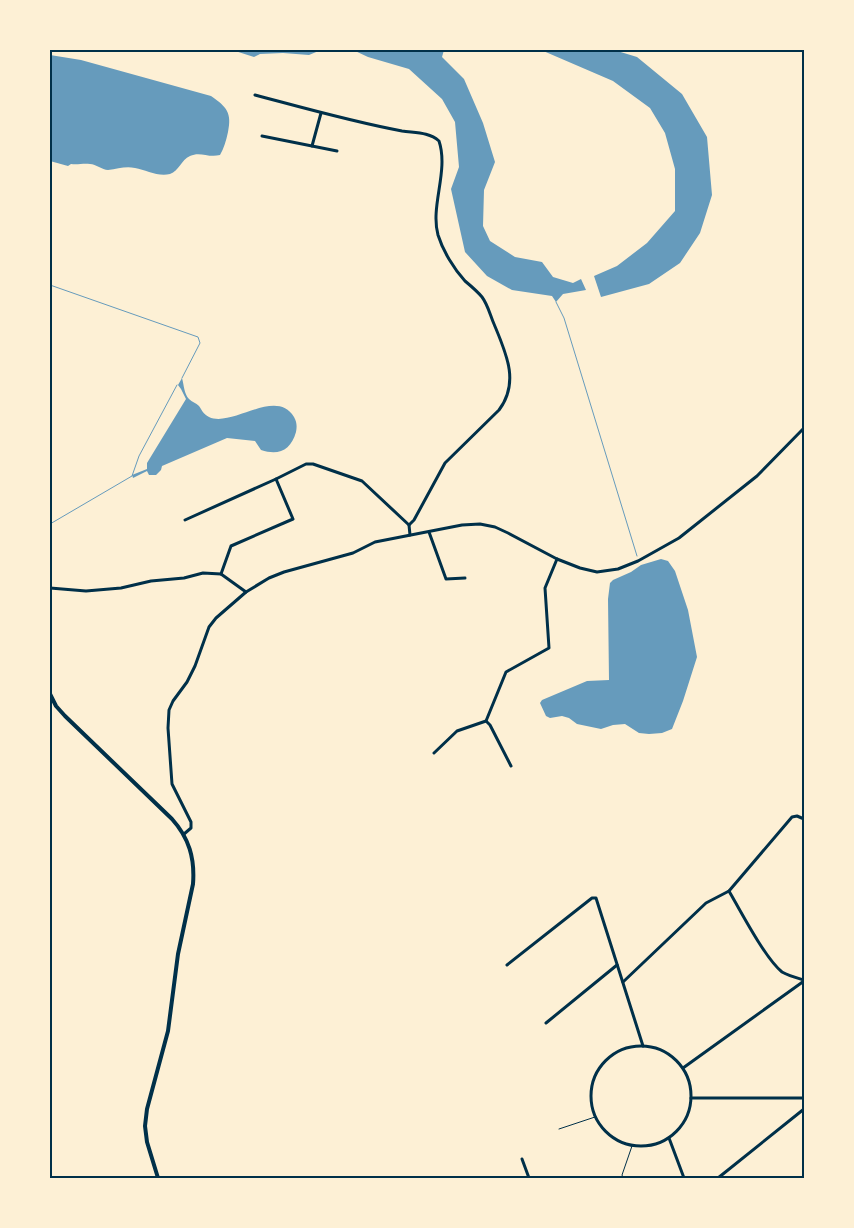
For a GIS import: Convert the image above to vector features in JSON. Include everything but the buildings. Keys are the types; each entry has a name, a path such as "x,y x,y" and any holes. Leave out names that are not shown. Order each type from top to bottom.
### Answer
{"street":[{"path":"255,96 364,124 431,135 439,141 441,174 437,218 438,235 460,274 484,300 510,365 510,384 505,402 444,463 414,520 409,525"},
{"path":"312,146 321,113"},
{"path":"262,136 337,151"},
{"path":"184,834 191,828 191,822 172,784 168,728 169,710 191,674 209,627 216,618 246,592 268,578 353,552 375,542 462,525 480,524 496,527 580,568 597,572 618,569 638,561 679,538 768,466 804,428"},
{"path":"185,520 306,464 313,464 362,482 409,525 410,535"},
{"path":"221,574 231,546 293,518 276,479"},
{"path":"429,532 446,580 465,578"},
{"path":"434,753 457,731 486,721 506,672 549,648 545,588 557,558"},
{"path":"50,588 86,591 121,588 203,573 221,574 246,592"},
{"path":"50,694 56,706 65,716 165,811 184,834 192,854 193,884 178,954 168,1031 147,1109 147,1142 158,1178"},
{"path":"486,721 490,724 511,766"},
{"path":"623,982 706,903 729,891 792,817 796,816 804,819"},
{"path":"729,891 760,944 775,964 782,972 804,981"},
{"path":"508,966 592,898 596,898 643,1046"},
{"path":"546,1023 617,965"},
{"path":"683,1068 804,981"},
{"path":"643,1046 656,1048 666,1053 683,1068 689,1082 691,1098 685,1121 675,1134 652,1146 632,1146 614,1139 606,1133 595,1117 590,1099 593,1080 597,1071 609,1057 626,1048 643,1046"},
{"path":"691,1098 804,1098"},
{"path":"718,1178 804,1109"},
{"path":"669,1138 684,1178"},
{"path":"522,1160 529,1178"}],"lane":[{"path":"559,1129 595,1117"},
{"path":"623,1178 622,1175 632,1146"}],"water":[{"path":"232,50 321,50 309,55 283,53 260,54 254,57"},
{"path":"353,50 444,50 442,57 464,79 483,123 495,162 484,190 483,226 490,241 515,257 542,262 553,277 573,283 581,279 586,290 563,294 556,302 552,296 512,290 487,276 465,252 451,189 459,167 455,122 442,99 409,69 368,57"},
{"path":"541,50 614,50 637,57 682,94 707,137 712,195 700,233 680,263 649,284 601,297 594,276 617,266 647,243 675,211 675,169 665,133 650,108 613,81"},
{"path":"50,55 81,60 211,96 224,107 229,115 228,132 220,155 194,155 184,160 173,173 166,175 131,167 108,170 92,164 71,164 68,166 50,161"},
{"path":"182,378 187,397 209,417 219,419 265,407 276,406 286,409 296,421 294,438 283,450 267,452 261,450 255,441 227,438 162,466 156,475 149,475 147,471 133,478 132,475 147,469 147,463 186,399 178,385"},
{"path":"661,559 668,561 675,571 688,610 697,657 672,729 662,733 639,733 625,724 601,729 577,724 569,718 562,716 550,718 546,716 540,703 542,700 587,681 609,680 608,599 610,583 641,565"}],"waterway":[{"path":"50,285 198,337 200,343 182,378"},
{"path":"556,302 564,318 637,556"},
{"path":"50,524 132,476 139,456 177,385"}]}
